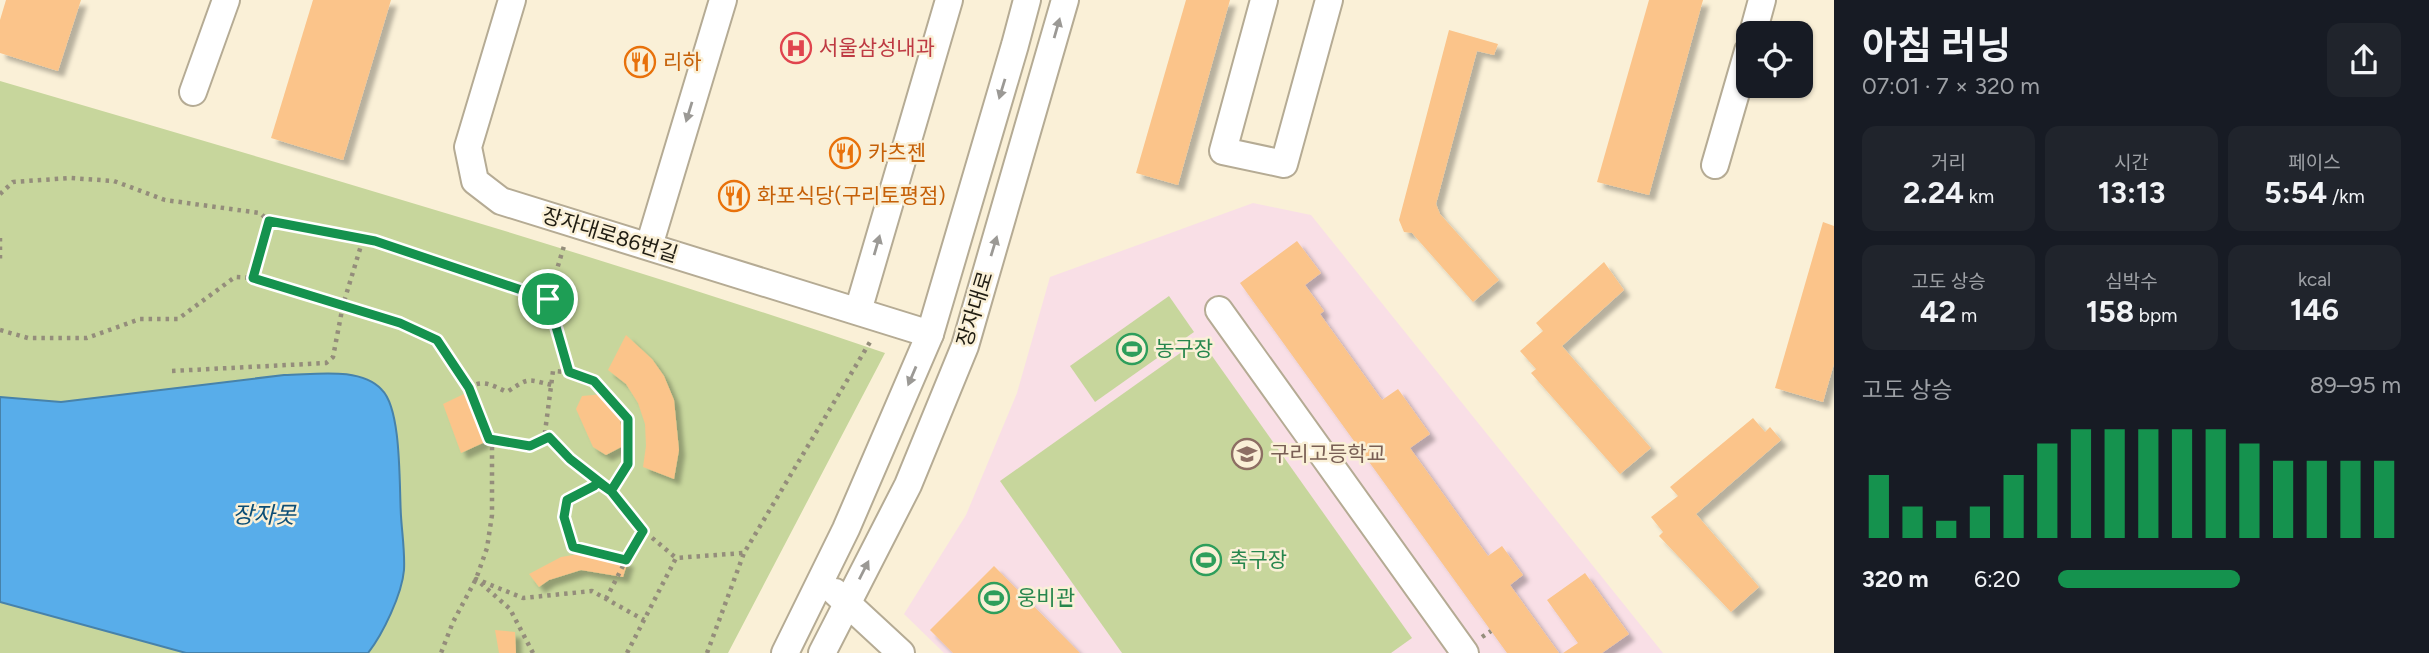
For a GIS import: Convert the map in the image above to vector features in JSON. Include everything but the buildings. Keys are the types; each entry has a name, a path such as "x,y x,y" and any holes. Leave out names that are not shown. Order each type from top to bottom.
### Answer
{"street":[{"path":"193,92 226,0"},
{"name":"장자대로86번길","path":"512,0 468,147 475,181 501,201 930,334"},
{"path":"649,246 723,0"},
{"path":"858,311 949,0"},
{"name":"장자대로","path":"785,653 846,529 930,334 1027,0"},
{"name":"장자대로","path":"822,653 908,485 965,346 1065,0"},
{"path":"1264,0 1223,151 1284,164 1329,0"},
{"path":"1756,21 1762,0"},
{"path":"1715,165 1736,92"},
{"path":"1219,310 1466,649"},
{"path":"822,579 901,653"}],"path":[{"path":"0,194 13,182 70,178 114,181 165,200 260,213 269,221 363,239 548,299"},
{"path":"253,278 269,221"},
{"path":"569,372 548,299 570,222"},
{"path":"0,238 0,258"},
{"path":"172,371 326,363 333,357 343,305 363,239"},
{"path":"0,330 28,338 87,338 139,319 178,319 235,277 253,278 343,305 400,323 437,340 469,388 492,447 492,514 487,548 477,579 453,622 441,653"},
{"path":"707,653 744,553 870,341"},
{"path":"611,491 628,464 628,419 594,381 569,372 553,372 545,432 570,459 611,491 643,531 676,558 744,553"},
{"path":"469,388 484,382 507,392 520,383 533,379 552,385"},
{"path":"489,439 530,446 549,437"},
{"path":"598,482 567,500 564,517 573,547 626,560"},
{"path":"606,599 643,531"},
{"path":"627,653 676,558"},
{"path":"477,579 523,598 592,591 644,620"},
{"path":"477,579 510,609 533,653"}],"shaded area":[{"name":"구리고등학교","path":"1253,203 1311,215 1663,653 944,653 904,614 966,515 1017,393 1050,277"}],"green space":[{"path":"0,81 555,246 885,353 728,653 368,653 377,641 396,600 392,407 383,390 368,379 343,375 284,375 61,402 0,397"},
{"name":"농구장","path":"1169,296 1194,332 1095,402 1070,366"},
{"name":"축구장","path":"1200,339 1412,638 1391,653 1122,653 1000,481"},
{"path":"0,602 25,609 186,653 0,653"}],"water":[{"name":"장자못","path":"284,375 349,375 373,382 382,390 393,414 398,450 404,570 391,613 368,653 186,653 0,602 0,397 61,402"}],"place":[{"name":"서울삼성내과","path":"796,48"},
{"name":"리하","path":"640,62"},
{"name":"카츠젠","path":"845,153"},
{"name":"화포식당(구리토평점)","path":"734,196"},
{"name":"농구장","path":"1132,349"},
{"name":"구리고등학교","path":"1247,454"},
{"name":"축구장","path":"1206,560"},
{"name":"웅비관","path":"994,598"}],"route":[{"path":"548,299 375,241 269,221 253,278 400,323 437,340 469,388 489,439 530,446 549,437 570,459 611,491 643,531 626,560 573,547 564,517 567,500 598,482 611,491 628,464 628,419 594,381 569,372 548,299"}]}
